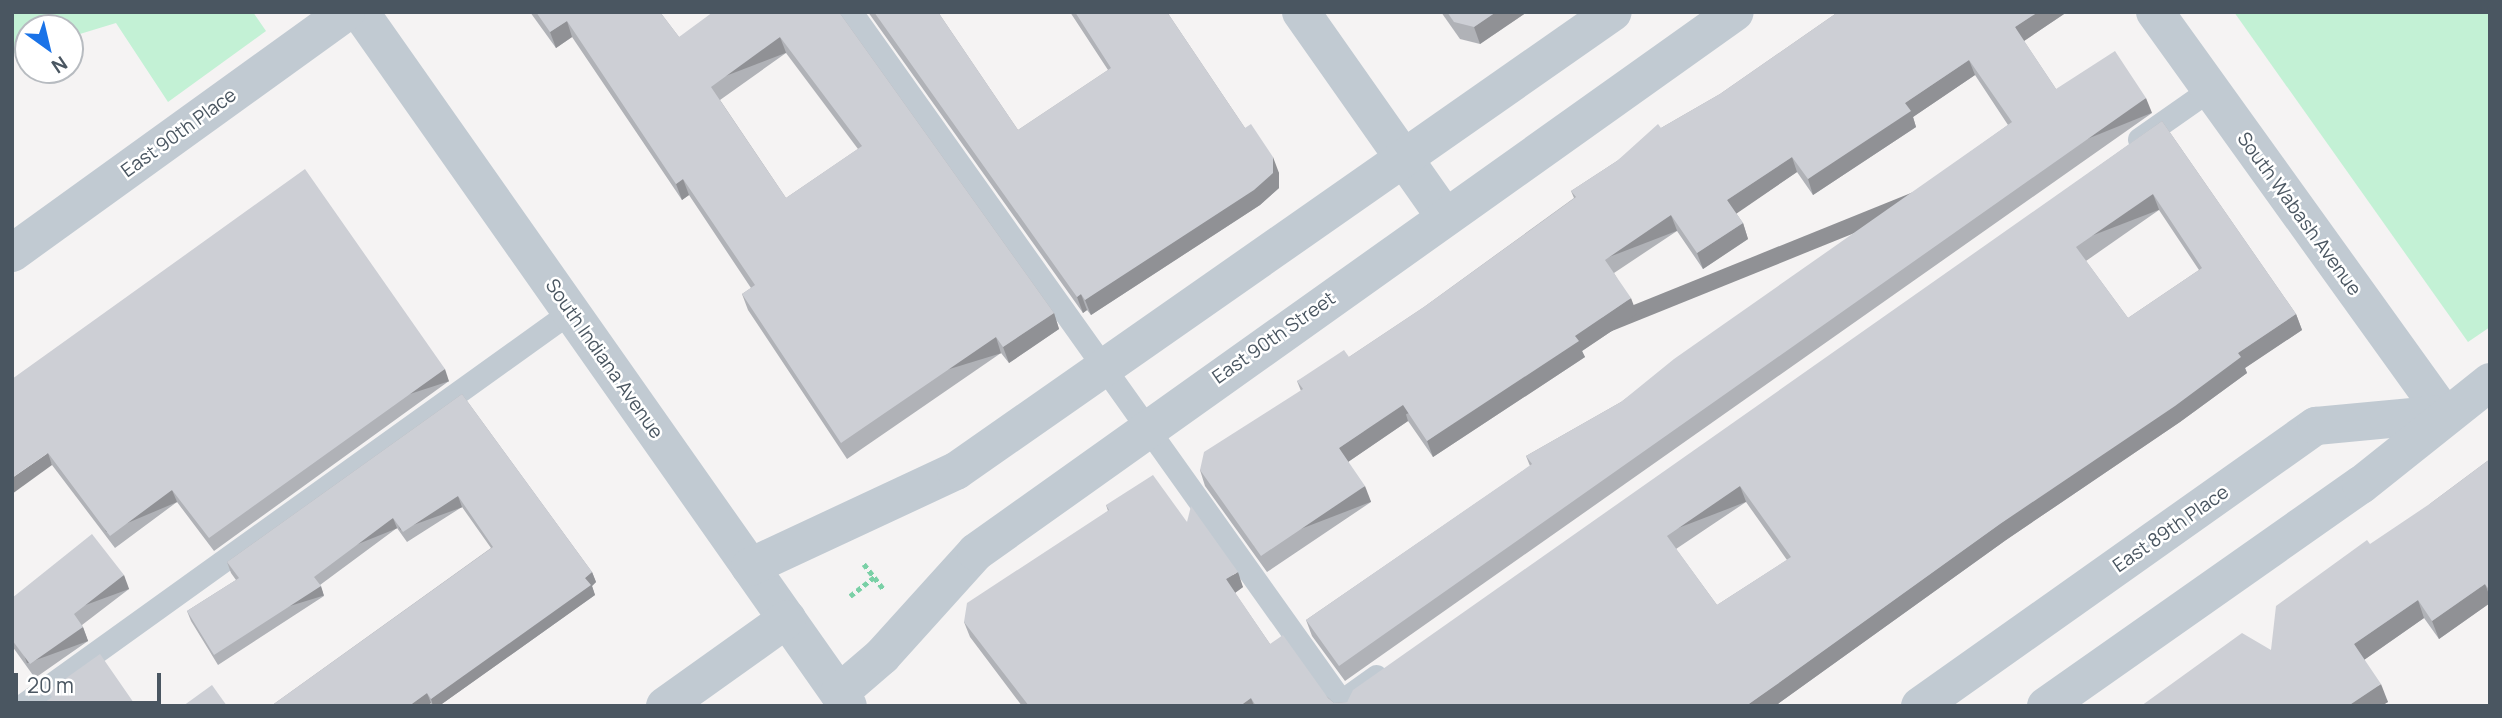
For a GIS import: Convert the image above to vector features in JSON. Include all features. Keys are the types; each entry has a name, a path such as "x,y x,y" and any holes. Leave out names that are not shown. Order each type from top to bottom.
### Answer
{"street":[{"name":"East 90th Place","path":"12,253 346,12"},
{"name":"South Indiana Avenue","path":"360,12 844,699"},
{"path":"1301,12 1445,217"},
{"path":"750,567 956,471 1401,157 1613,12"},
{"name":"East 90th Street","path":"844,699 976,552 1735,12"},
{"name":"South Wabash Avenue","path":"2155,12 2444,414"},
{"name":"East 89th Place","path":"2046,706 2361,485 2444,414 2490,382"},
{"name":"East 89th Place","path":"1920,706 2316,426 2444,414"},
{"path":"665,706 787,620"}],"lane":[{"path":"851,12 1343,703 1398,661"},
{"path":"2124,150 2209,90"},
{"path":"21,706 570,312"}],"path":[{"path":"860,558 891,599"},
{"path":"850,596 874,578"}],"green space":[{"path":"12,12 253,12 266,31 168,102 116,23 84,33 84,14 14,14 12,54"},
{"path":"2234,12 2490,12 2490,327 2468,342"}],"building":[{"path":"536,12 660,12 679,37 713,12 839,12 1054,313 1003,347 996,337 841,443 742,294 755,285 683,179 676,184 567,21 550,32","holes":["780,37 862,146 786,198 711,87"]},
{"path":"874,12 938,12 1018,130 1111,68 1075,12 1167,12 1245,128 1251,124 1273,157 1273,173 1254,190 1085,300 1081,294 1077,297"},
{"path":"1447,12 1496,12 1474,27 1454,22"},
{"path":"1838,12 2038,12 2015,27 2056,89 2115,51 2146,98 1339,666 1306,620 1532,464 1526,456 1621,402 1674,359 2012,122 1969,60 1905,103 1911,111 1808,179 1792,157 1727,200 1743,223 1697,253 1671,215 1605,260 1631,298 1575,336 1579,341 1427,441 1403,405 1339,448 1365,486 1261,556 1200,470 1204,452 1303,389 1297,381 1344,350 1349,357 1424,307 1576,197 1571,191 1617,161 1658,124 1661,128 1720,94"},
{"path":"2162,121 2296,314 2238,353 2241,357 2175,406 2000,524 1746,706 1256,706 1251,698 1240,706 1029,706 964,622 967,603 1109,510 1106,505 1153,475 1187,522 1191,506 1238,572 1226,579 1270,644 1283,635 1334,703 1347,702 1353,690","holes":["2153,194 2202,268 2128,318 2076,247","1740,486 1791,557 1717,605 1667,536"]},
{"path":"305,169 445,369 209,538 172,490 110,536 48,453 12,478 12,379"},
{"path":"462,394 592,572 585,578 591,585 431,699 427,693 409,706 271,706 493,547 458,496 403,532 393,518 314,577 321,586 214,655 187,611 239,578 227,562"},
{"path":"2490,459 2490,591 2485,584 2432,621 2418,600 2354,644 2381,684 2348,706 2141,706 2242,633 2271,650 2276,606 2367,540 2370,544"},
{"path":"92,534 124,575 74,614 83,627 30,664 12,640 12,598"},
{"path":"100,654 136,706 40,706 52,697 48,691"},
{"path":"212,685 227,706 183,706"}]}
